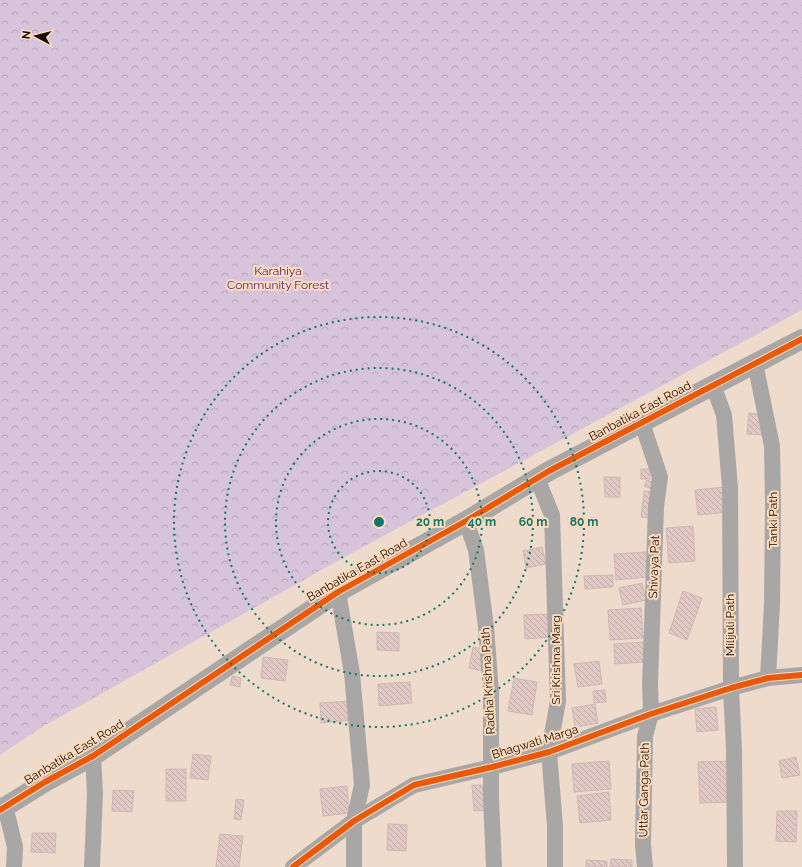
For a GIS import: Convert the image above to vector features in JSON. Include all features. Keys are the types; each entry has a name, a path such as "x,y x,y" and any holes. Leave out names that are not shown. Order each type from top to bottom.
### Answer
{"street":[{"name":"Banbatika East Road","path":"3,808 45,782 93,756 338,592 466,521 537,478 802,338"},
{"name":"Tanki Path","path":"755,363 772,446 772,604 768,678"},
{"name":"Milijuli Path","path":"713,386 724,415 730,487 730,688 734,749 735,867"},
{"name":"Shivaya Pat","path":"642,423 660,477 656,507 650,714"},
{"name":"Sri Krishna Marg","path":"537,478 552,515 558,701 548,752 555,826 555,867"},
{"name":"Radha Krishna Path","path":"466,521 476,550 486,627 491,692 491,798 494,867"},
{"path":"338,592 352,673 362,785 354,821 354,867"},
{"name":"Bhagwati Marga","path":"293,867 354,821 414,785 548,752 650,714 730,688 768,678 802,675"},
{"name":"Uttar Ganga Path","path":"645,867 643,845 645,736 650,714"},
{"path":"92,867 95,793 93,756"},
{"path":"3,808 15,847 14,867"}],"green space":[{"name":"Karahiya Community Forest","path":"0,0 802,0 802,310 350,554 44,726 0,755"}],"building":[{"path":"749,413 765,415 763,435 747,434"},
{"path":"641,469 650,469 650,479 641,479"},
{"path":"604,477 620,477 620,497 605,497"},
{"path":"647,480 654,483 651,489 644,486"},
{"path":"725,487 728,512 698,515 695,490"},
{"path":"644,491 653,492 650,518 641,517"},
{"path":"693,526 695,561 669,563 666,528"},
{"path":"542,547 546,564 526,568 523,551"},
{"path":"646,552 648,577 616,580 614,554"},
{"path":"613,575 613,587 585,589 584,576"},
{"path":"642,583 646,600 623,605 619,588"},
{"path":"683,591 702,598 687,640 669,633"},
{"path":"641,608 643,638 610,640 608,610"},
{"path":"549,614 551,637 525,639 524,615"},
{"path":"377,632 399,633 399,651 377,650"},
{"path":"643,642 645,662 615,664 614,644"},
{"path":"473,647 487,650 483,671 469,668"},
{"path":"263,657 288,660 285,681 261,678"},
{"path":"599,661 602,684 578,687 574,664"},
{"path":"232,676 241,678 240,687 230,685"},
{"path":"514,678 537,682 532,715 508,711"},
{"path":"410,682 412,703 379,706 378,684"},
{"path":"605,690 606,702 594,703 593,691"},
{"path":"349,701 350,720 321,723 320,703"},
{"path":"595,704 598,723 575,727 572,708"},
{"path":"716,707 718,730 697,732 695,709"},
{"path":"193,754 211,756 208,780 190,778"},
{"path":"796,757 800,775 782,778 779,761"},
{"path":"609,761 611,789 574,792 572,764"},
{"path":"728,761 730,802 700,803 698,762"},
{"path":"166,769 186,769 186,801 166,801"},
{"path":"472,785 485,785 487,810 474,811"},
{"path":"347,786 349,813 323,816 320,789"},
{"path":"113,790 134,791 132,812 112,811"},
{"path":"609,792 611,820 580,823 577,796"},
{"path":"236,799 244,800 241,820 234,819"},
{"path":"777,811 797,811 796,842 776,841"},
{"path":"388,824 407,825 406,851 387,850"},
{"path":"32,833 56,833 55,853 31,852"},
{"path":"220,834 243,836 239,867 216,867"},
{"path":"611,859 632,860 632,867 610,867"},
{"path":"586,860 607,861 607,867 586,867"}],"cycle path":[{"path":"0,810 45,782 93,756 338,592 466,521 549,471 802,339"},
{"path":"293,867 354,821 414,785 549,752 651,714 731,688 768,678 802,675"}]}
